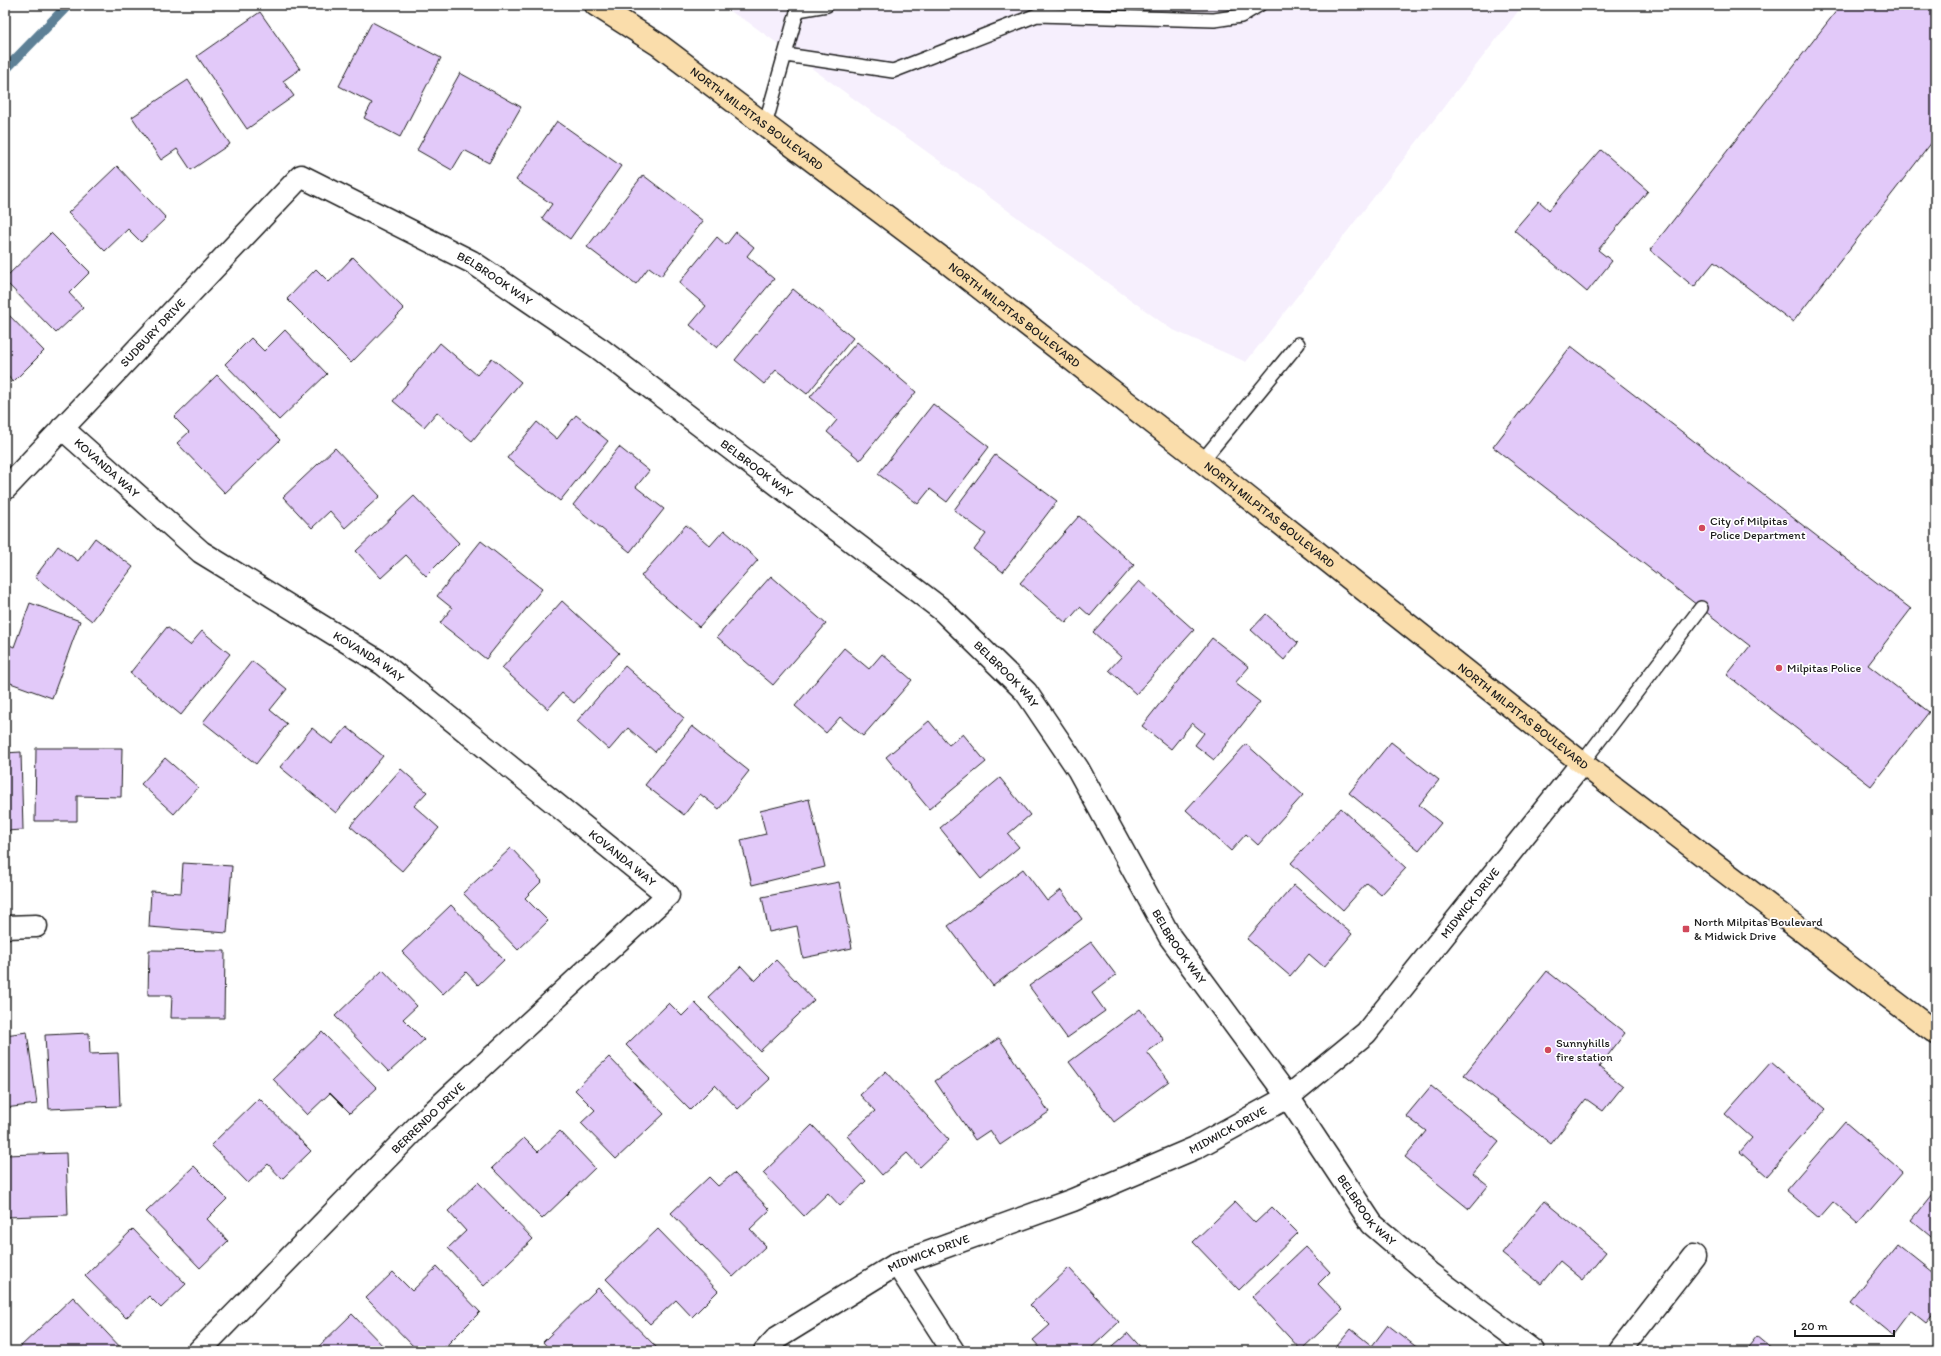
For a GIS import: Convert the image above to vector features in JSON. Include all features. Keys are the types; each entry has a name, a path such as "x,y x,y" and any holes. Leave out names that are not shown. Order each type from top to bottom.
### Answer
{"main road":[{"name":"NORTH MILPITAS BOULEVARD","path":"596,5 659,45 939,256 1202,461 1582,763 1934,1027"}],"street":[{"name":"SUDBURY DRIVE","path":"5,489 301,176"},
{"name":"BELBROOK WAY","path":"301,176 478,266 600,349 941,608 1026,692 1078,769 1170,937 1288,1097 1372,1224 1429,1273 1533,1351"},
{"name":"KOVANDA WAY","path":"62,428 201,552 383,664 668,895"},
{"name":"MIDWICK DRIVE","path":"765,1351 777,1338 897,1264 1080,1197 1195,1148 1288,1097 1366,1033 1582,763"},
{"name":"BERRENDO DRIVE","path":"199,1351 421,1123 668,895"},
{"path":"5,927 36,926"},
{"path":"1620,1351 1694,1256"},
{"path":"897,1264 953,1351"}],"lane":[{"path":"766,125 798,8 827,5"},
{"path":"786,55 893,71 1038,15 1214,20 1241,16 1259,5"},
{"path":"1202,461 1298,344"},
{"path":"1582,763 1701,608"}],"shaded area":[{"path":"719,5 1523,5 1246,362 1171,329 748,22"}],"building":[{"path":"1841,5 1936,5 1936,137 1793,322 1714,262 1694,287 1650,250"},
{"path":"260,12 300,69 283,81 294,96 247,129 197,56"},
{"path":"372,22 441,58 400,137 364,118 372,103 339,86"},
{"path":"460,73 521,107 489,163 464,150 452,170 417,150"},
{"path":"188,80 230,144 191,170 177,149 161,160 132,117"},
{"path":"557,121 621,166 570,239 542,218 552,204 516,180"},
{"path":"1601,150 1648,191 1598,250 1612,261 1587,292 1514,230 1539,201 1549,210"},
{"path":"117,166 166,218 141,242 128,229 105,251 68,213"},
{"path":"643,175 703,221 661,276 649,267 636,284 587,247"},
{"path":"736,232 754,247 747,256 774,279 717,348 690,325 706,306 679,283 717,237 726,245"},
{"path":"51,233 90,272 69,293 83,308 56,333 5,281 5,278"},
{"path":"353,257 404,309 351,363 287,299 316,269 329,282"},
{"path":"793,289 853,338 807,394 776,370 764,384 735,360"},
{"path":"5,311 44,351 13,382 5,373"},
{"path":"285,330 327,374 279,420 225,364 251,338 264,351"},
{"path":"857,342 916,392 860,460 827,432 837,420 810,397"},
{"path":"440,343 477,375 492,358 521,382 472,441 437,412 424,427 393,401"},
{"name":"City of Milpitas Police Department","path":"1571,346 1911,609 1868,665 1929,712 1871,786 1727,675 1750,646 1493,447"},
{"path":"217,375 280,440 225,493 177,443 189,432 174,417"},
{"path":"933,404 989,447 947,502 930,489 918,504 878,474"},
{"path":"576,415 608,441 560,501 507,458 537,422 557,439"},
{"path":"619,447 649,471 636,487 664,509 630,552 573,505"},
{"path":"335,448 380,496 345,528 330,511 312,528 283,497"},
{"path":"995,455 1057,501 1003,572 974,550 986,534 954,510"},
{"path":"414,496 459,543 426,576 406,555 381,578 356,551"},
{"path":"1079,516 1134,565 1090,616 1080,607 1066,623 1020,583"},
{"path":"686,525 710,546 724,530 758,560 699,627 641,576"},
{"path":"95,538 133,567 92,621 35,577 58,546 78,561"},
{"path":"481,541 542,589 486,659 440,623 452,608 437,596"},
{"path":"771,576 826,624 773,685 717,637"},
{"path":"1139,581 1194,630 1136,694 1109,670 1121,657 1093,632"},
{"path":"562,601 619,653 574,703 562,693 548,709 502,668"},
{"path":"30,603 80,621 52,698 5,681 5,643 14,647"},
{"path":"1266,614 1298,643 1284,660 1251,630"},
{"path":"167,627 190,645 202,631 230,654 181,715 130,673"},
{"path":"1212,638 1249,667 1235,683 1260,702 1214,760 1195,745 1204,733 1192,723 1171,749 1142,726"},
{"path":"844,648 869,669 882,654 912,680 863,736 840,717 826,733 795,706"},
{"path":"252,661 287,689 270,710 287,724 256,764 203,722"},
{"path":"625,666 684,718 655,752 628,728 609,750 577,721"},
{"path":"929,721 949,745 963,734 986,762 929,809 886,757"},
{"path":"692,726 749,771 719,809 700,794 684,815 645,785"},
{"path":"347,727 383,756 336,813 280,767 312,728 332,744"},
{"path":"1391,742 1439,780 1419,805 1441,823 1419,850 1349,793"},
{"path":"1246,744 1303,795 1258,845 1246,834 1231,851 1186,810"},
{"path":"36,748 122,748 121,797 77,796 77,821 35,821"},
{"path":"21,752 23,830 5,831 5,753"},
{"path":"165,758 198,787 174,814 141,784"},
{"path":"401,769 427,792 414,806 439,828 402,871 350,826"},
{"path":"1000,778 1030,815 1008,834 1019,847 981,879 940,828"},
{"path":"809,799 825,867 752,885 741,840 766,834 760,811"},
{"path":"1341,808 1406,868 1381,895 1367,883 1343,910 1291,863"},
{"path":"511,848 542,881 525,898 548,921 518,950 463,893"},
{"path":"183,863 232,866 227,933 149,927 151,891 181,893"},
{"path":"1023,869 1047,901 1061,890 1082,919 993,986 948,926"},
{"path":"839,882 852,948 803,958 797,926 769,932 762,897"},
{"path":"1294,885 1352,934 1324,967 1309,954 1290,976 1247,939"},
{"path":"451,905 504,960 478,985 466,972 443,994 402,952"},
{"path":"1091,942 1116,975 1092,993 1105,1011 1067,1038 1029,986"},
{"path":"149,950 225,951 224,1018 171,1018 172,995 148,995"},
{"path":"776,960 814,1000 760,1051 708,997 741,966 755,981"},
{"path":"383,970 417,1006 403,1019 424,1040 389,1072 335,1016"},
{"name":"Sunnyhills fire station","path":"1547,971 1625,1033 1599,1067 1623,1086 1603,1111 1586,1099 1551,1144 1464,1075"},
{"path":"669,1003 682,1016 695,1003 770,1079 738,1109 715,1085 690,1110 626,1045"},
{"path":"1140,1009 1164,1040 1147,1052 1169,1081 1114,1122 1069,1062"},
{"path":"27,1032 37,1104 5,1108 5,1035"},
{"path":"322,1032 377,1088 350,1113 330,1093 307,1115 273,1079"},
{"path":"89,1033 90,1054 118,1053 120,1106 49,1109 45,1035"},
{"path":"999,1038 1049,1112 1000,1145 990,1130 975,1140 935,1081"},
{"path":"609,1057 664,1114 616,1159 581,1123 595,1110 575,1090"},
{"path":"1771,1062 1826,1109 1767,1176 1740,1152 1752,1138 1725,1114"},
{"path":"886,1071 949,1140 920,1167 907,1153 882,1175 847,1136 875,1111 860,1095"},
{"path":"1431,1086 1499,1142 1473,1174 1488,1186 1469,1209 1405,1157 1426,1131 1406,1116"},
{"path":"259,1098 311,1151 282,1179 268,1164 248,1183 211,1145"},
{"path":"1845,1122 1903,1172 1858,1224 1833,1202 1819,1218 1786,1190"},
{"path":"812,1125 866,1181 840,1206 828,1193 804,1216 763,1173"},
{"path":"560,1131 595,1168 542,1219 492,1168 524,1138 538,1152"},
{"path":"66,1153 68,1215 5,1217 5,1155"},
{"path":"194,1166 227,1199 207,1219 228,1241 200,1268 146,1212"},
{"path":"734,1173 770,1210 750,1229 766,1246 733,1277 671,1213 709,1177 718,1186"},
{"path":"478,1182 533,1239 484,1286 448,1248 466,1231 448,1211"},
{"path":"1936,1190 1936,1240 1912,1220"},
{"path":"1544,1201 1606,1252 1583,1280 1560,1261 1541,1284 1502,1253"},
{"path":"1235,1202 1255,1223 1272,1207 1298,1233 1239,1290 1193,1242"},
{"path":"133,1229 186,1284 161,1308 149,1296 126,1318 85,1276"},
{"path":"658,1229 718,1291 692,1317 676,1300 650,1324 606,1279"},
{"path":"1897,1244 1936,1275 1936,1311 1926,1323 1911,1311 1893,1335 1851,1301"},
{"path":"1306,1246 1330,1272 1318,1284 1343,1310 1301,1350 1252,1297"},
{"path":"437,1267 480,1312 441,1351 418,1351 366,1298 393,1272 412,1291"},
{"path":"1069,1268 1119,1322 1088,1351 1043,1351 1033,1340 1050,1325 1030,1305"},
{"path":"598,1288 660,1351 551,1351 543,1342"},
{"path":"73,1297 123,1350 24,1351 20,1347"},
{"path":"352,1314 388,1351 314,1351"},
{"path":"1388,1325 1419,1349 1418,1351 1333,1351 1351,1329 1372,1346"},
{"path":"1128,1333 1144,1351 1107,1351"},
{"path":"1757,1336 1775,1351 1745,1351"}],"waterway":[{"path":"5,70 68,5"}],"place":[{"name":"City of Milpitas Police Department","path":"1702,528"},
{"name":"Milpitas Police","path":"1779,668"},
{"name":"North Milpitas Boulevard & Midwick Drive","path":"1686,929"},
{"name":"Sunnyhills fire station","path":"1548,1050"}]}
